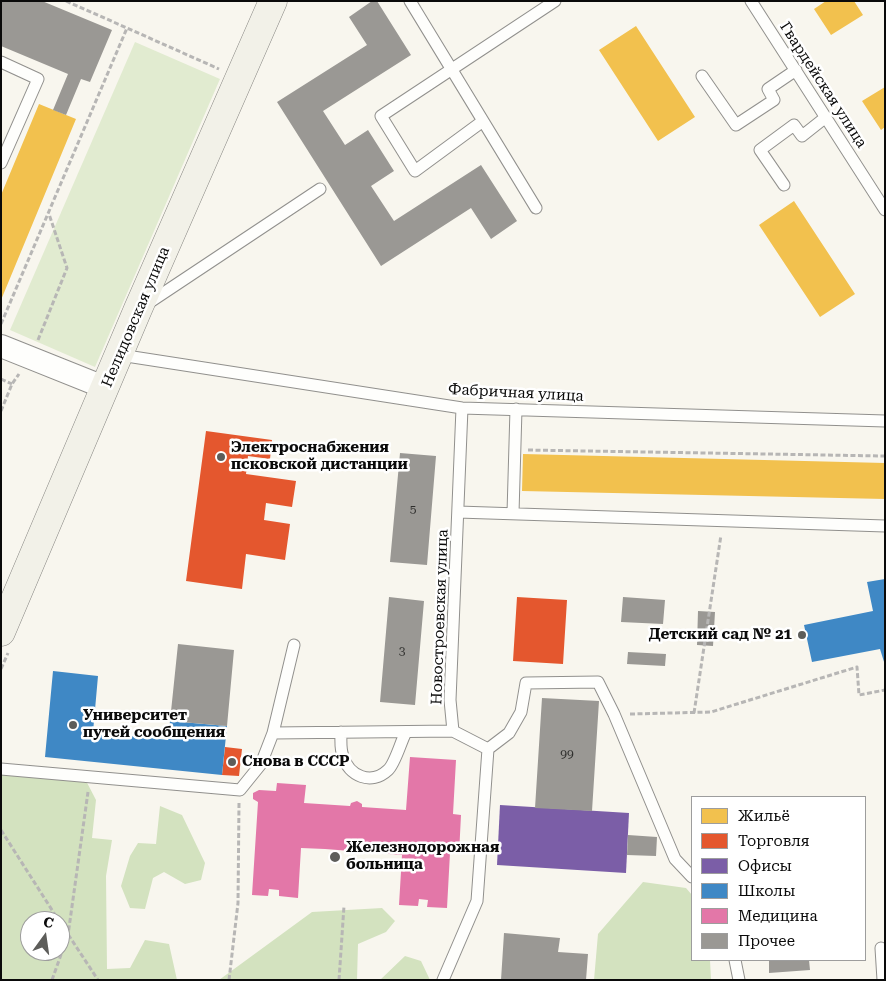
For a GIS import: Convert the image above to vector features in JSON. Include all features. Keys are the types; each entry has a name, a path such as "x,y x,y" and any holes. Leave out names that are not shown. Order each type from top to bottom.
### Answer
{"street":[{"name":"Нелидовская улица","path":"1,632 138,309 272,1"},
{"path":"1,346 106,388"}],"lane":[{"path":"410,1 536,208"},
{"path":"484,121 414,171 381,116 555,1"},
{"name":"Гвардейская улица","path":"751,1 885,210"},
{"path":"1,62 38,78 1,163"},
{"path":"702,76 736,125 774,100 768,89 796,70"},
{"path":"784,185 760,150 794,125 802,136 826,117"},
{"path":"138,309 157,299 320,189"},
{"name":"Фабричная улица","path":"120,355 462,408 885,421"},
{"name":"Новостроевская улица","path":"453,731 450,700 462,408"},
{"path":"513,513 516,409"},
{"path":"458,512 885,526"},
{"path":"1,769 240,790 261,764 273,733 294,646"},
{"path":"443,980 477,901 488,749 509,733 521,712 526,683 598,682 614,714 675,860 691,875"},
{"path":"273,733 453,731 488,749"},
{"path":"341,732 343,756 350,768 358,777 370,780 379,777 390,769 406,732"},
{"path":"881,948 883,980"},
{"path":"735,961 739,980"}],"path":[{"path":"66,1 239,78"},
{"path":"1,324 127,28"},
{"path":"31,358 67,268 49,214"},
{"path":"1,379 12,384 1,412"},
{"path":"515,450 885,456"},
{"path":"694,713 724,520"},
{"path":"614,714 711,712 857,667 859,694 885,690"},
{"path":"70,921 91,776"},
{"path":"229,980 238,903 240,790"},
{"path":"1,830 53,911"},
{"path":"339,980 344,906"},
{"path":"70,938 98,980"},
{"path":"52,980 59,961"}],"green space":[{"path":"135,42 220,79 95,367 10,330"},
{"path":"1,765 82,773 96,800 92,838 112,840 106,876 107,969 130,968 145,940 169,944 177,980 1,980"},
{"path":"160,806 182,815 205,863 201,880 185,884 164,872 153,878 145,909 130,908 121,886 130,856 138,843 156,844"},
{"path":"643,882 686,888 691,894 691,961 710,961 711,980 594,980 598,934"},
{"path":"382,908 395,921 386,932 358,944 357,980 219,980 312,912"},
{"path":"405,956 421,961 430,980 380,980"}],"building: Жильё":[{"path":"826,1 854,1 863,15 831,35 814,9"},
{"path":"636,26 695,117 658,141 599,50"},
{"path":"885,87 885,127 881,130 862,101"},
{"path":"39,104 76,119 1,300 1,195"},
{"path":"794,201 855,294 820,317 759,225"},
{"path":"523,454 885,463 885,499 522,491"}],"building: Торговля":[{"path":"206,431 272,440 270,459 248,456 246,474 296,481 292,507 266,503 264,520 290,524 285,560 246,554 242,589 186,581"},
{"path":"517,597 567,600 563,664 513,661"},
{"name":"Снова в СССР","path":"225,747 242,749 239,776 222,775"}],"building: Офисы":[{"path":"500,805 629,813 626,873 497,865"}],"building: Школы":[{"path":"885,579 885,665 880,649 812,662 804,625 873,611 867,582"},
{"path":"53,671 98,676 93,732 168,740 170,721 227,726 222,775 45,757"}],"building: Медицина":[{"path":"410,757 456,760 453,814 461,815 459,854 450,853 447,908 427,907 428,900 419,899 418,906 399,905 402,855 325,849 301,848 298,898 279,896 279,890 269,889 268,896 252,895 258,802 253,799 253,793 259,790 276,791 277,783 306,785 304,803 350,806 351,803 357,801 362,804 362,807 406,810"}],"building: Прочее":[{"path":"1,1 42,1 112,30 90,82 81,79 66,115 53,110 68,74 1,46"},
{"path":"372,1 377,1 411,55 323,111 345,145 368,130 394,171 371,186 394,221 481,165 517,221 491,239 471,208 381,266 277,102 367,45 349,17"},
{"path":"400,453 436,456 427,565 390,562"},
{"path":"389,597 424,601 415,705 380,702"},
{"path":"623,597 665,600 663,624 621,622"},
{"path":"698,611 715,612 713,646 697,645"},
{"path":"178,644 234,650 227,726 170,721"},
{"path":"628,652 666,654 665,666 627,664"},
{"path":"542,698 599,701 592,811 535,808"},
{"path":"628,835 657,837 656,856 627,855"},
{"path":"504,933 560,938 558,952 588,954 586,980 501,980"},
{"path":"769,961 809,961 810,970 769,973"}],"place":[{"name":"Электроснабжения псковской дистанции","path":"221,457"},
{"name":"Детский сад № 21","path":"802,635"},
{"name":"Университет путей сообщения","path":"73,725"},
{"name":"Снова в СССР","path":"232,762"},
{"name":"Железнодорожная больница","path":"335,857"}]}
